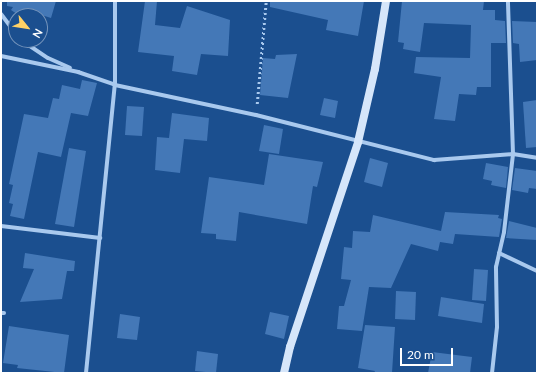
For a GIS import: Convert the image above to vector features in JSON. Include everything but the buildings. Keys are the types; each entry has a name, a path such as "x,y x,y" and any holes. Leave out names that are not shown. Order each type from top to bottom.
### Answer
{"street":[{"path":"86,373 115,85 115,1"},
{"path":"284,373 290,347 358,142 375,69 386,1"},
{"path":"492,373 497,327 496,267 504,232 513,154 508,1"},
{"path":"1,14 8,23"},
{"path":"33,48 48,58 78,72 115,85 256,115 434,160 513,154 537,158"},
{"path":"1,56 78,72"},
{"path":"1,226 100,238"},
{"path":"499,253 537,271"}],"path":[{"path":"256,115 266,1"}]}
